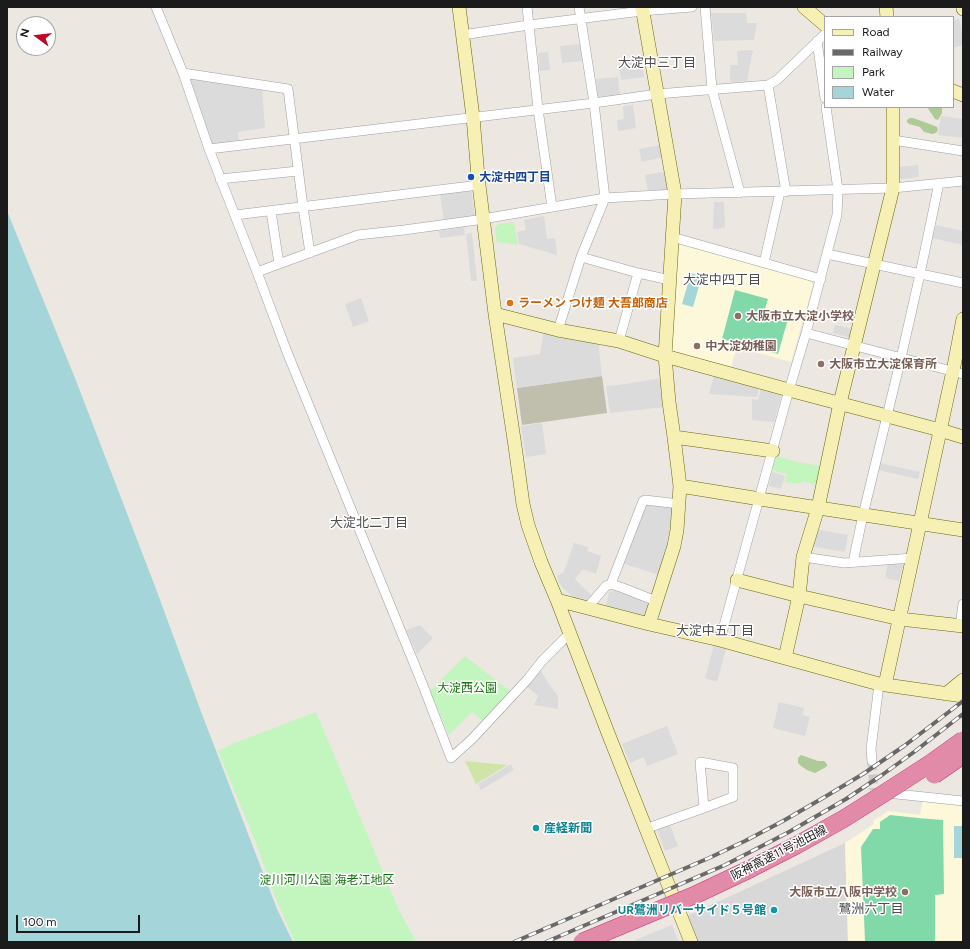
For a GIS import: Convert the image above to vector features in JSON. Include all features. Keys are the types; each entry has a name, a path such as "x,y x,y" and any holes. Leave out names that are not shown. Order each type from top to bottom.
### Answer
{"highway":[{"name":"阪神高速11号池田線","path":"582,942 697,894 797,845 845,818 883,794 963,740"},
{"name":"阪神高速11号池田線","path":"612,942 754,880 802,855 876,812 963,755"}],"street":[{"path":"156,7 183,74 208,149 287,352 451,758 472,739 527,680 542,661 570,633"},
{"path":"459,7 495,314 515,446 522,504 542,562 645,829 691,942"},
{"path":"527,7 538,109 552,207"},
{"path":"558,330 581,258 605,198 594,103 579,7"},
{"path":"462,35 642,9 692,7"},
{"path":"705,7 712,89 740,193"},
{"path":"642,9 675,194 665,356 669,402 680,486 677,530 674,546 649,624"},
{"path":"808,9 824,24"},
{"path":"208,149 594,103 657,94 768,85 777,80 824,35"},
{"path":"817,41 824,91"},
{"path":"183,74 288,89 310,253"},
{"path":"764,263 783,192 768,85"},
{"path":"720,640 821,279 837,215 838,190 826,108"},
{"path":"785,658 799,596 803,557 818,508 853,345 893,188 893,108"},
{"path":"893,140 963,151"},
{"path":"220,179 298,172"},
{"path":"257,272 358,235 484,219 605,198 675,194 893,188 963,181"},
{"path":"853,562 940,183"},
{"path":"235,216 479,184"},
{"path":"271,211 278,264"},
{"path":"672,237 821,279"},
{"path":"827,254 963,283"},
{"path":"581,258 670,280"},
{"path":"619,341 638,272"},
{"path":"495,314 558,330 619,341 665,356 963,437"},
{"path":"872,761 871,749 882,684 900,619 940,430 958,373 963,319"},
{"path":"806,333 958,373"},
{"path":"674,437 772,451"},
{"path":"680,486 963,530"},
{"path":"611,584 643,501 679,504"},
{"path":"803,557 844,563 913,558"},
{"path":"737,580 900,619 962,626 963,604"},
{"path":"587,608 606,586 611,584 656,601"},
{"path":"557,600 649,624 720,640 882,684 963,696"},
{"path":"946,694 963,680"},
{"path":"645,829 704,808 733,797 734,768 700,762 704,808"},
{"path":"874,790 963,801"}],"shaded area":[{"path":"711,13 746,13 747,23 757,23 754,40 714,41"},
{"path":"959,19 963,45 954,48 954,20"},
{"path":"580,44 582,61 562,63 560,46"},
{"path":"753,50 747,81 730,82 730,65 738,65 737,51"},
{"path":"548,52 550,70 540,71 538,53"},
{"path":"642,60 644,77 621,80 619,63"},
{"path":"189,76 262,88 265,128 238,132 239,142 213,145 187,81"},
{"path":"618,77 620,95 598,98 596,79"},
{"path":"633,105 636,128 618,131 617,120 624,119 623,106"},
{"path":"941,116 963,119 963,138 938,135"},
{"path":"660,145 663,157 642,162 639,149"},
{"path":"918,165 919,177 899,178 899,167"},
{"path":"667,171 670,186 667,190 648,190 645,175"},
{"path":"471,189 475,217 444,221 440,193"},
{"path":"714,202 724,202 725,228 713,229"},
{"path":"544,216 547,239 555,238 557,255 519,244 517,232 526,230 524,220"},
{"path":"936,225 963,231 963,245 932,238"},
{"path":"464,227 465,235 440,238 439,231"},
{"path":"472,233 477,281 471,281 466,234"},
{"name":"大阪市立大淀小学校","path":"682,243 811,281 813,285 791,362 737,347 731,367 673,352 670,348 678,246"},
{"path":"361,298 369,321 353,327 345,304"},
{"path":"835,325 853,329 851,338 833,333"},
{"path":"544,330 598,341 602,376 517,388 513,358 540,354"},
{"path":"602,376 607,413 522,425 517,388"},
{"path":"714,376 759,388 757,397 709,394"},
{"path":"662,378 665,407 610,413 606,386"},
{"path":"761,389 782,393 774,422 752,420 752,399 758,400"},
{"path":"542,423 546,454 526,457 521,426"},
{"path":"880,463 920,472 918,479 878,470"},
{"path":"772,472 785,476 781,489 769,486"},
{"path":"649,503 673,507 670,530 659,575 622,563 639,516"},
{"path":"815,529 848,535 845,552 810,546"},
{"path":"574,543 588,547 587,551 601,556 596,574 583,569 575,579 591,595 586,602 577,601 561,586 557,576 564,572"},
{"path":"901,562 903,564 899,581 885,578 888,563"},
{"path":"615,590 624,592 650,603 646,616 606,606 609,592"},
{"path":"420,625 433,638 417,654 406,630"},
{"path":"714,645 726,649 717,682 705,678"},
{"path":"540,670 558,696 558,709 534,705 538,696 526,686"},
{"path":"779,702 804,708 802,715 810,717 805,736 773,728"},
{"path":"667,726 678,754 647,766 644,757 630,763 622,744"},
{"path":"511,764 514,770 481,790 478,784"},
{"name":"大阪市立八阪中学校","path":"923,800 963,806 963,942 848,942 845,843 874,824 873,821 888,811 920,815"},
{"path":"670,825 678,846 665,851 657,830"},
{"path":"845,843 848,942 695,942 685,917"},
{"path":"672,925 679,942 636,942 635,940"}],"green space":[{"path":"928,108 942,108 942,113 938,120 935,119"},
{"path":"910,118 935,126 938,130 936,133 932,134 924,132 920,127 907,122"},
{"path":"514,222 518,245 497,242 495,229 498,224"},
{"path":"735,290 768,299 764,312 788,319 778,354 722,339"},
{"path":"776,456 821,466 817,485 802,481 801,484 785,482 787,474 772,470"},
{"name":"大淀西公園","path":"465,656 510,691 484,722 472,712 449,735 430,691"},
{"name":"淀川河川公園 海老江地区","path":"316,712 399,910 416,942 295,942 276,899 254,838 218,751 232,744"},
{"path":"801,755 818,761 824,761 827,766 815,773 807,770 798,763 798,758"},
{"path":"465,761 507,765 476,784"},
{"name":"大阪市立八阪中学校","path":"890,815 943,820 944,894 935,895 935,942 865,941 861,847 873,829 880,829 880,822"}],"water":[{"path":"7,211 75,378 277,909 293,942 7,942"},
{"path":"691,273 702,276 693,307 682,304"},
{"path":"954,826 963,826 963,858 954,858"}],"tunnel":[{"path":"872,761 874,790"}],"railway":[{"path":"514,942 709,858 783,821 863,774 904,746 963,701"},
{"path":"546,942 725,865 789,832 846,799 882,775 963,714"}],"place":[{"name":"大淀中四丁目","path":"471,177"},
{"name":"ラーメン つけ麺 大吾郎商店","path":"510,303"},
{"name":"大阪市立大淀小学校","path":"738,316"},
{"name":"中大淀幼稚園","path":"697,346"},
{"name":"大阪市立大淀保育所","path":"821,364"},
{"name":"産経新聞","path":"536,828"},
{"name":"大阪市立八阪中学校","path":"905,892"},
{"name":"UR鷺洲リバーサイド５号館","path":"774,910"}],"district":[{"name":"大淀中三丁目","path":"657,63"},
{"name":"大淀中四丁目","path":"722,280"},
{"name":"大淀北二丁目","path":"369,523"},
{"name":"大淀中五丁目","path":"715,631"},
{"name":"鷺洲六丁目","path":"871,909"}]}
